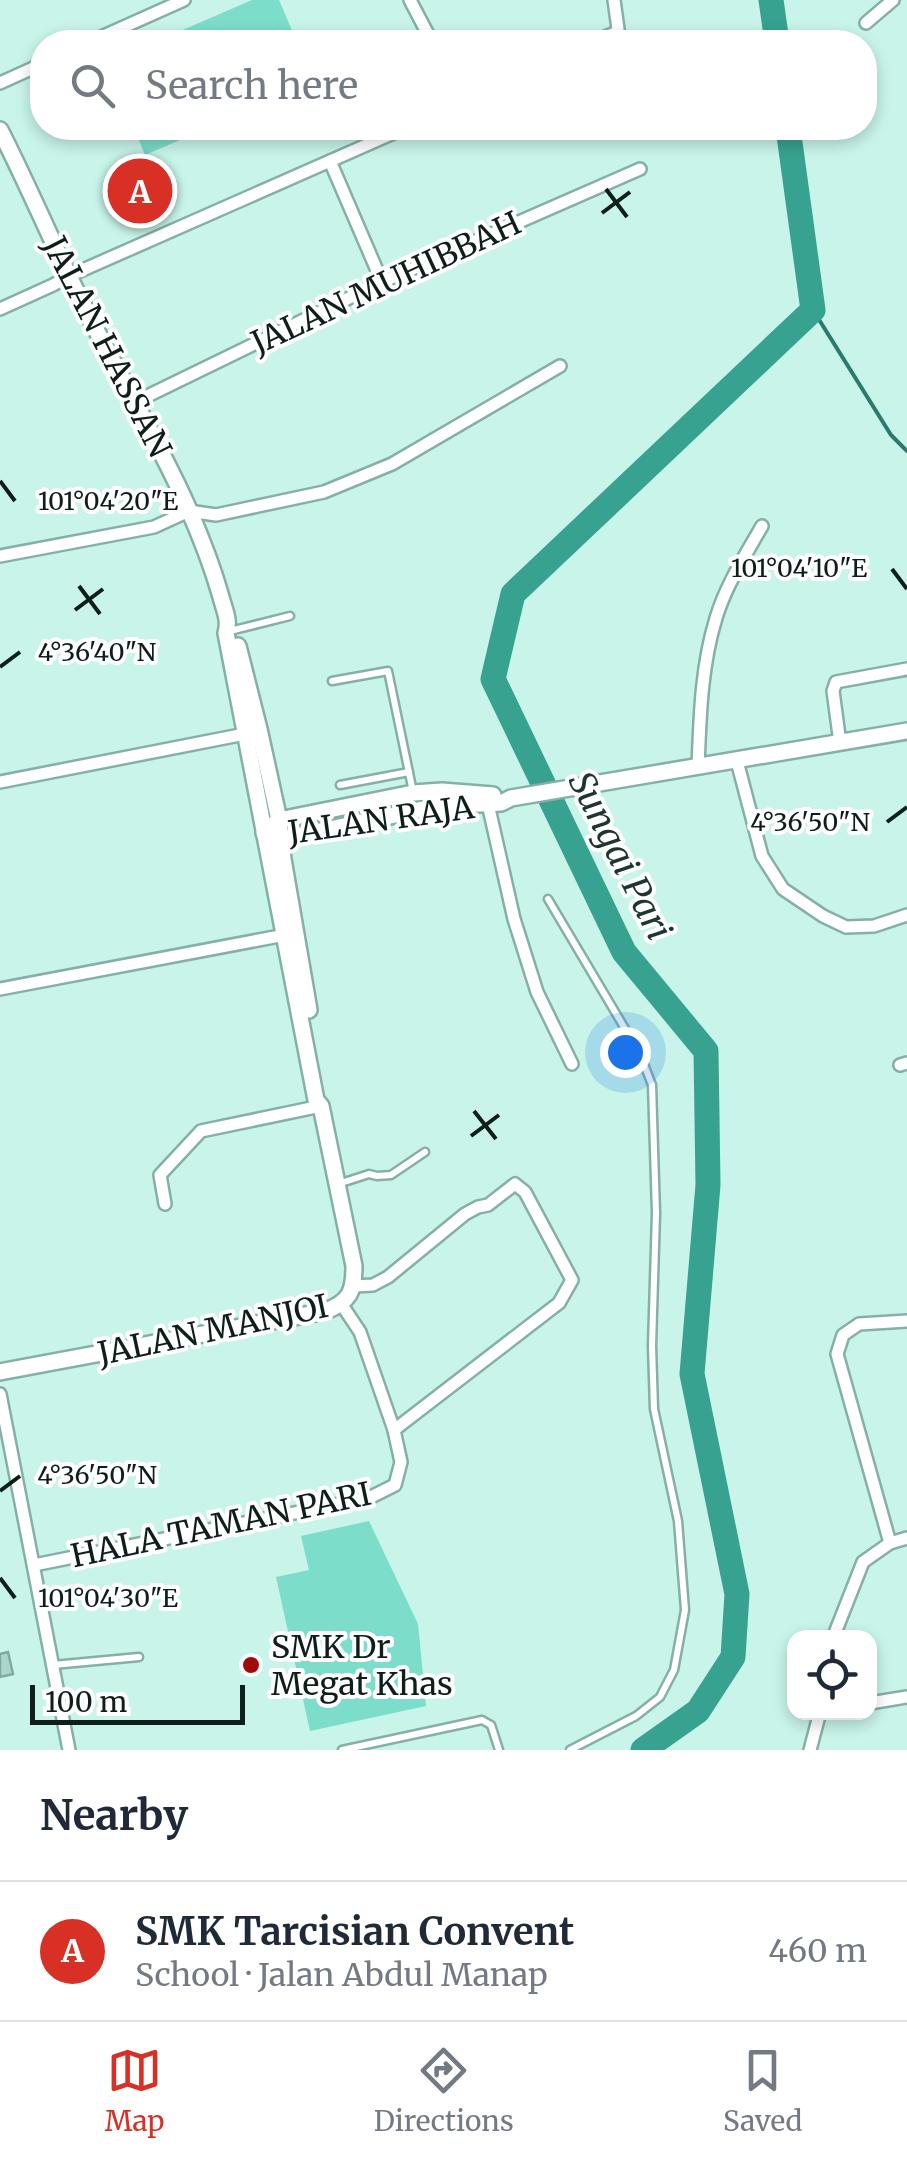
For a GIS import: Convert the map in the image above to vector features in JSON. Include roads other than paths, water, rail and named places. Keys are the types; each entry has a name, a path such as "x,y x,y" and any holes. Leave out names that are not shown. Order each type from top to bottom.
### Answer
{"street":[{"path":"117,30 184,0"},
{"path":"410,0 426,30"},
{"path":"614,0 616,30"},
{"path":"866,24 893,0"},
{"path":"0,84 30,70"},
{"name":"JALAN HASSAN","path":"0,130 189,512 216,578 231,627 226,633 279,820"},
{"path":"0,309 377,140"},
{"path":"330,161 382,282"},
{"name":"JALAN MUHIBBAH","path":"134,402 382,282 640,170"},
{"path":"0,556 154,527 189,512 216,515 324,492 392,464 560,366"},
{"path":"698,767 701,693 716,618 762,526"},
{"path":"840,743 833,690 836,682 907,669"},
{"path":"0,782 252,731"},
{"name":"JALAN HASSAN","path":"252,731 264,834"},
{"name":"JALAN RAJA","path":"264,834 279,820 414,793 511,798 907,731"},
{"path":"738,761 762,856 783,889 846,928 874,926 907,914"},
{"name":"JALAN RAJA","path":"264,834 283,839 437,806 501,804 511,798"},
{"path":"488,804 514,919 536,992 572,1064"},
{"name":"JALAN MANJOI","path":"0,1372 326,1312 342,1304 354,1286 354,1266 321,1106 279,820"},
{"name":"JALAN MANJOI","path":"264,834 316,1100 321,1106"},
{"path":"0,989 285,935"},
{"path":"165,1204 160,1175 201,1131 321,1106"},
{"path":"354,1286 374,1285 388,1277 465,1214 488,1205 515,1184 525,1192 572,1280 559,1303 394,1430"},
{"name":"HALA TAMAN PARI","path":"34,1565 368,1498 395,1486 401,1462 394,1430 360,1332 342,1304"},
{"path":"890,1543 837,1354 843,1334 859,1324 907,1321"},
{"path":"0,1394 69,1750"},
{"path":"836,1630 863,1562 890,1543 907,1538"},
{"path":"877,1702 907,1697"},
{"path":"810,1750 818,1720"}],"lane":[{"path":"231,627 290,616"},
{"path":"332,681 388,671 414,793"},
{"path":"340,785 409,772"},
{"path":"548,898 640,1054 652,1085 656,1213 654,1409 678,1521 685,1610 674,1670 660,1696 636,1716 570,1750"},
{"path":"337,1184 369,1174 391,1175 425,1152"},
{"path":"53,1666 139,1657"},
{"path":"342,1750 482,1720 490,1726 500,1750"}],"waterway":[{"name":"Sungai Pari","path":"771,0 775,30"},
{"name":"Sungai Pari","path":"643,1750 698,1711 733,1657 737,1594 692,1374 708,1185 706,1051 624,952 493,679 513,594 813,310 790,140"},
{"path":"813,310 891,435 907,451"}],"place":[{"name":"SMK Tarcisian Convent","path":"140,191"},
{"name":"SMK Dr Megat Khas","path":"251,1665"}]}
